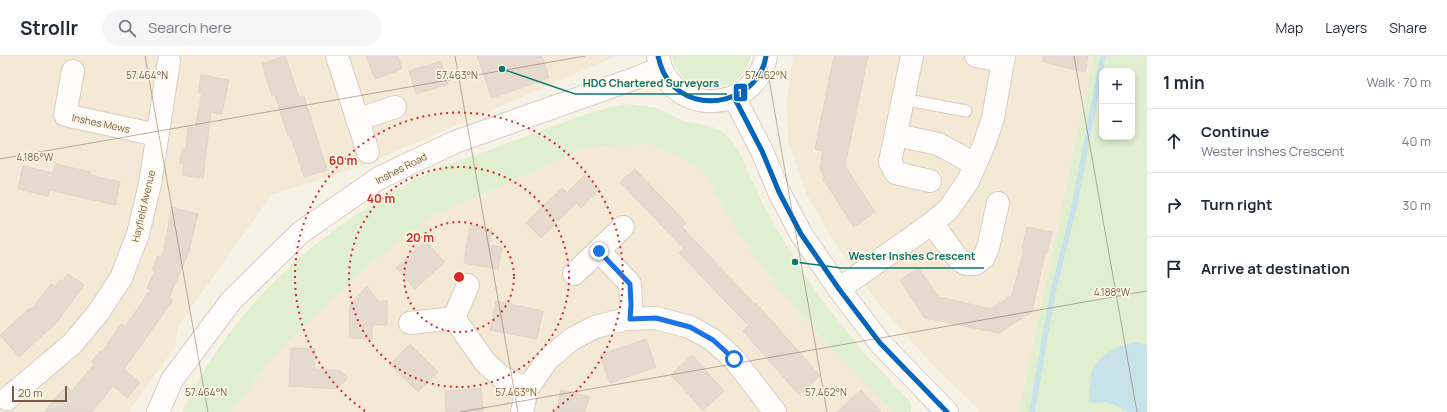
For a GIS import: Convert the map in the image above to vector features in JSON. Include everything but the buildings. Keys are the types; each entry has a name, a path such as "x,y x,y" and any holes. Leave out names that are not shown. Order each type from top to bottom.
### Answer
{"street":[{"path":"337,56 368,152"},
{"name":"Inshes Road","path":"158,412 172,380 231,301 300,233 379,178 455,142 639,77 660,62 670,83 684,94 700,101 717,102 734,97 749,88 759,76 766,56"},
{"path":"912,56 890,162 896,173 930,181"},
{"path":"839,289 948,210 968,181 984,145 993,118 1003,59 976,56"},
{"name":"Hayfield Avenue","path":"9,400 72,344 98,313 121,278 138,234 150,184 169,61"},
{"name":"Inshes Mews","path":"73,71 65,115 157,135"},
{"path":"734,97 762,151 779,192 801,234 839,289 880,343 944,411"},
{"path":"357,120 395,107"},
{"path":"896,135 938,144 975,164"},
{"path":"932,223 959,260 966,264 975,264 984,258 988,248 998,203"},
{"path":"574,274 623,227"},
{"path":"599,251 630,284 630,319"},
{"path":"454,318 468,285"},
{"path":"454,318 485,362 500,376 528,389"},
{"path":"410,323 454,318"},
{"path":"522,412 528,389 548,359 572,339 595,327 630,319 656,318 690,327 713,340 734,359 775,412"}],"lane":[{"path":"903,99 966,111"}],"shaded area":[{"path":"0,56 617,56 362,166 271,195 179,325 174,349 128,412 0,412"},
{"path":"793,56 1096,56 1019,412 981,412 930,362 878,303 838,248 807,195 788,140 787,97"},
{"path":"651,144 701,168 738,233 794,309 894,412 231,412 278,351 372,262 433,216 588,147"}],"green space":[{"path":"672,56 751,56 745,70 736,80 724,86 711,88 698,86 687,80 678,70"},
{"path":"1094,56 1147,56 1147,412 1019,412"},
{"path":"631,104 657,108 683,121 710,126 727,135 739,152 766,210 800,268 825,304 866,355 908,399 911,405 911,412 894,412 794,309 738,233 701,168 651,144 588,147 433,216 372,262 278,351 231,412 182,412 221,344 244,314 299,258 361,211 413,180 428,173 587,114"}],"water":[{"path":"1135,342 1147,345 1147,412 1128,412 1113,404 1104,402 1089,402 1091,374 1095,365 1104,355 1122,346"}],"waterway":[{"path":"1032,412 1052,297 1075,203 1103,56"}],"transit line":[{"name":"1","path":"658,56 665,75 681,92 695,99 710,101 725,99 740,93 752,84 761,71 766,56"},
{"name":"1","path":"734,97 762,151 779,192 801,234 839,289 880,343 947,412"}],"place":[{"name":"HDG Chartered Surveyors","path":"502,69"},
{"name":"Wester Inshes Crescent","path":"795,262"}],"route":[{"path":"599,251 630,284 630,319 656,318 690,327 713,340 734,359"}]}
